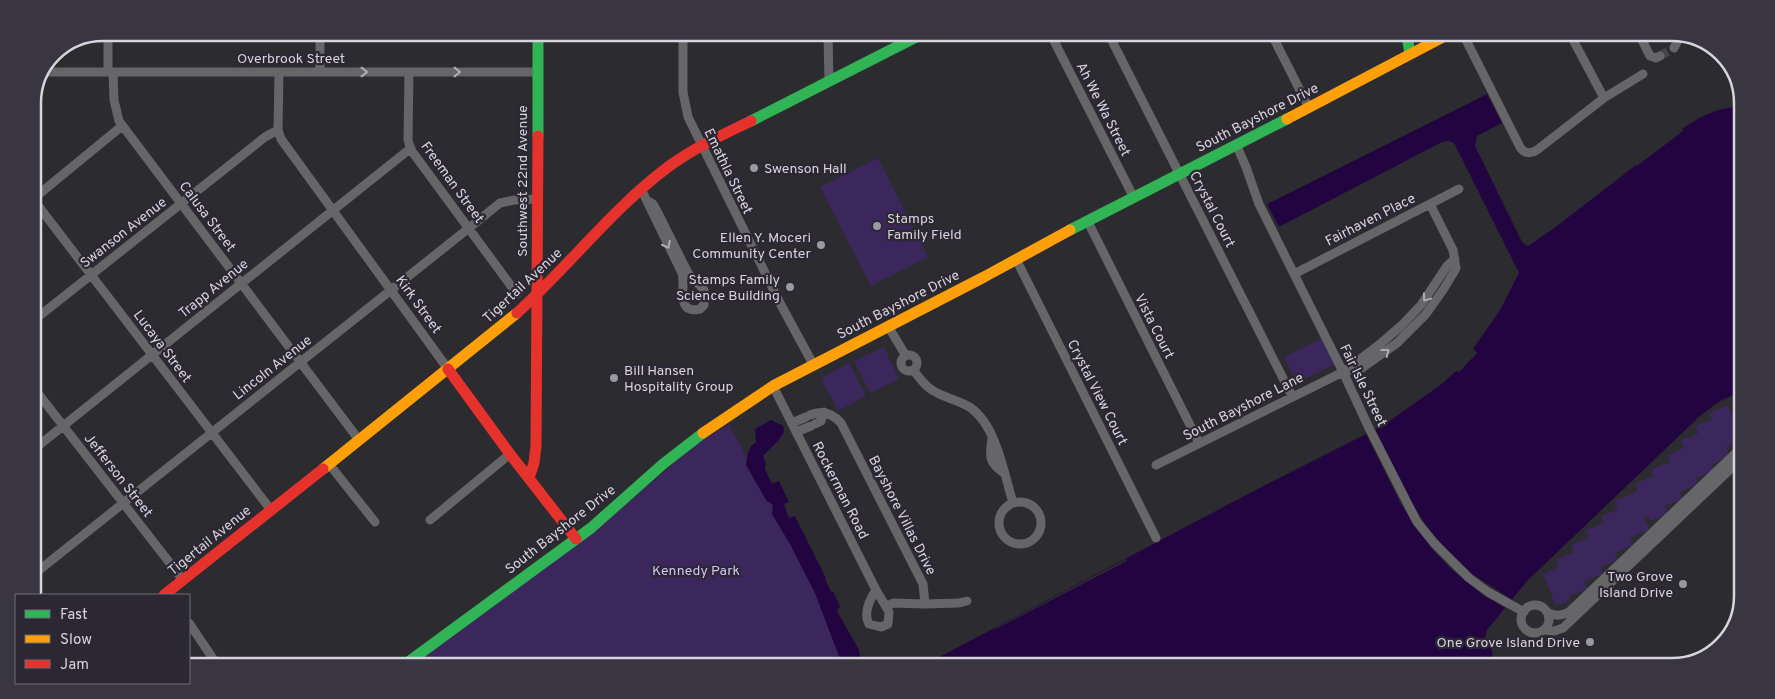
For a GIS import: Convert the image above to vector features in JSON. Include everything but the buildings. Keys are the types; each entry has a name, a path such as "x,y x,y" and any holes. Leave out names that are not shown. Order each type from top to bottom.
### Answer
{"street":[{"name":"Calusa Street","path":"109,41 115,112 122,126 182,203 359,440"},
{"path":"320,41 320,72"},
{"name":"Southwest 22nd Avenue","path":"529,478 536,451 538,41"},
{"name":"Emathla Street","path":"683,41 683,97 688,117 781,305 813,364"},
{"path":"828,41 829,82"},
{"name":"Tigertail Avenue","path":"166,594 519,312 641,189 667,166 702,146 908,41"},
{"name":"Ah We Wa Street","path":"1054,41 1133,196"},
{"name":"Crystal Court","path":"1113,41 1292,396"},
{"path":"1275,41 1309,108"},
{"path":"1408,41 1410,54"},
{"name":"South Bayshore Drive","path":"414,658 576,539 682,448 717,422 773,386 1133,196 1309,108 1435,41"},
{"path":"1467,41 1522,151 1527,153 1537,150 1604,98 1643,74"},
{"path":"1573,41 1604,98"},
{"path":"1644,41 1650,56 1656,58 1660,56"},
{"path":"1674,48 1676,41"},
{"name":"Overbrook Street","path":"50,72 537,72"},
{"name":"Kirk Street","path":"279,72 278,130 283,142 448,370 576,539"},
{"name":"Freeman Street","path":"408,72 408,140 410,148 517,294"},
{"path":"41,192 122,126"},
{"name":"Swanson Avenue","path":"41,315 265,137 278,130"},
{"name":"Fair Isle Street","path":"1236,144 1248,171 1256,199 1369,428 1418,522 1434,543 1469,578 1524,612"},
{"name":"Trapp Avenue","path":"41,444 410,148"},
{"path":"641,189 682,273 684,282 682,299 685,305 693,310 700,309 704,305 704,290 688,273 658,213 653,204 648,200"},
{"name":"Fairhaven Place","path":"1294,274 1459,189"},
{"name":"Lincoln Avenue","path":"41,570 494,207 500,203 514,200 537,199"},
{"name":"South Bayshore Lane","path":"1156,465 1343,372 1360,370 1392,347 1416,324 1439,297 1456,268 1452,247 1430,204"},
{"name":"Lucaya Street","path":"41,209 271,510"},
{"name":"Vista Court","path":"1087,220 1199,443"},
{"name":"Crystal View Court","path":"1016,259 1156,538"},
{"path":"537,266 546,272 556,275"},
{"path":"519,312 537,321"},
{"path":"888,326 906,356 901,361 902,368 908,372 914,371 930,390 973,410 984,424 996,445 1013,503"},
{"name":"Rockerman Road","path":"773,386 876,590 886,606"},
{"name":"Jefferson Street","path":"41,397 182,580"},
{"name":"Bayshore Villas Drive","path":"796,432 811,420 817,412 824,412 839,420 923,584 925,604"},
{"name":"Bayshore Villas Drive","path":"792,424 811,420"},
{"path":"430,520 510,454"},
{"path":"1734,455 1569,612 1562,615 1554,615 1548,613 1541,606 1536,605 1527,608 1524,612 1522,624 1528,631 1536,633 1563,628 1734,466"},
{"path":"330,464 375,522"},
{"path":"1013,503 1026,503 1039,514 1041,522 1040,531 1036,538 1029,543 1017,545 1009,542 999,530 1000,514 1005,507 1013,503"},
{"path":"876,590 866,613 866,620 869,624 881,627 888,624 890,615 886,606 894,604 959,603 967,601"},
{"path":"1544,630 1549,622 1548,613"},
{"path":"190,625 213,658"}],"green space":[{"name":"Stamps Family Field","path":"878,158 928,257 871,286 820,187"},
{"path":"1322,338 1335,364 1297,383 1284,357"},
{"path":"884,347 899,379 870,393 854,361"},
{"path":"849,363 866,396 838,411 821,378"},
{"path":"1728,405 1734,420 1734,444 1726,447 1730,456 1712,464 1715,471 1696,478 1698,484 1680,492 1683,499 1665,506 1668,514 1650,521 1648,516 1644,517 1649,530 1630,538 1633,545 1615,553 1617,560 1601,567 1603,574 1584,581 1587,589 1569,596 1571,600 1556,606 1543,574 1559,567 1556,559 1574,552 1571,545 1589,538 1586,530 1604,523 1601,516 1618,509 1614,501 1638,491 1635,483 1654,476 1651,469 1670,462 1667,455 1684,448 1681,440 1698,434 1695,426 1712,419 1709,413"},
{"name":"Kennedy Park","path":"729,424 746,456 745,461 773,505 772,514 815,593 840,658 422,658 634,497 698,443"}],"shaded area":[{"path":"1487,94 1502,123 1477,136 1475,146 1522,242 1528,246 1637,166 1683,131 1682,129 1689,124 1718,110 1734,107 1734,395 1720,401 1701,415 1527,581 1487,630 1484,642 1492,649 1492,658 938,658 1267,484 1384,425 1443,383 1456,371 1459,372 1477,353 1473,349 1500,310 1519,273 1454,143 1449,141 1442,142 1279,227 1267,204"},
{"path":"771,420 783,426 784,432 779,440 763,456 766,463 765,469 772,484 779,481 789,502 784,504 789,518 795,516 831,592 833,591 840,607 837,611 859,650 860,658 840,658 815,593 772,514 773,505 766,500 746,465 751,446 756,442 755,429"}],"pier":[{"path":"1374,427 1413,505 1426,525 1444,547 1471,573 1514,601 1507,609 1483,595 1450,568 1432,549 1414,525 1401,504 1365,432"},
{"path":"1126,559 1127,561 995,628"}],"tunnel":[{"path":"1660,56 1674,48"}],"traffic: fast":[{"path":"538,41 538,136"},
{"path":"751,121 908,41"},
{"path":"1408,41 1410,54"},
{"path":"1070,230 1287,119"},
{"path":"414,658 591,528 663,464 703,433"}],"traffic: slow":[{"path":"1287,119 1435,41"},
{"path":"703,433 773,386 984,277 1070,230"},
{"path":"323,469 517,313"}],"traffic: jam":[{"path":"517,313 609,219 648,183 688,154 751,121"},
{"path":"529,478 534,463 536,446 538,136"},
{"path":"448,369 510,454 576,539"},
{"path":"165,594 323,469"}],"place":[{"name":"Swenson Hall","path":"754,168"},
{"name":"Stamps Family Field","path":"877,226"},
{"name":"Ellen Y. Moceri Community Center","path":"821,245"},
{"name":"Stamps Family Science Building","path":"790,287"},
{"name":"Bill Hansen Hospitality Group","path":"614,378"},
{"name":"Two Grove Island Drive","path":"1683,584"},
{"name":"One Grove Island Drive","path":"1590,642"}]}
